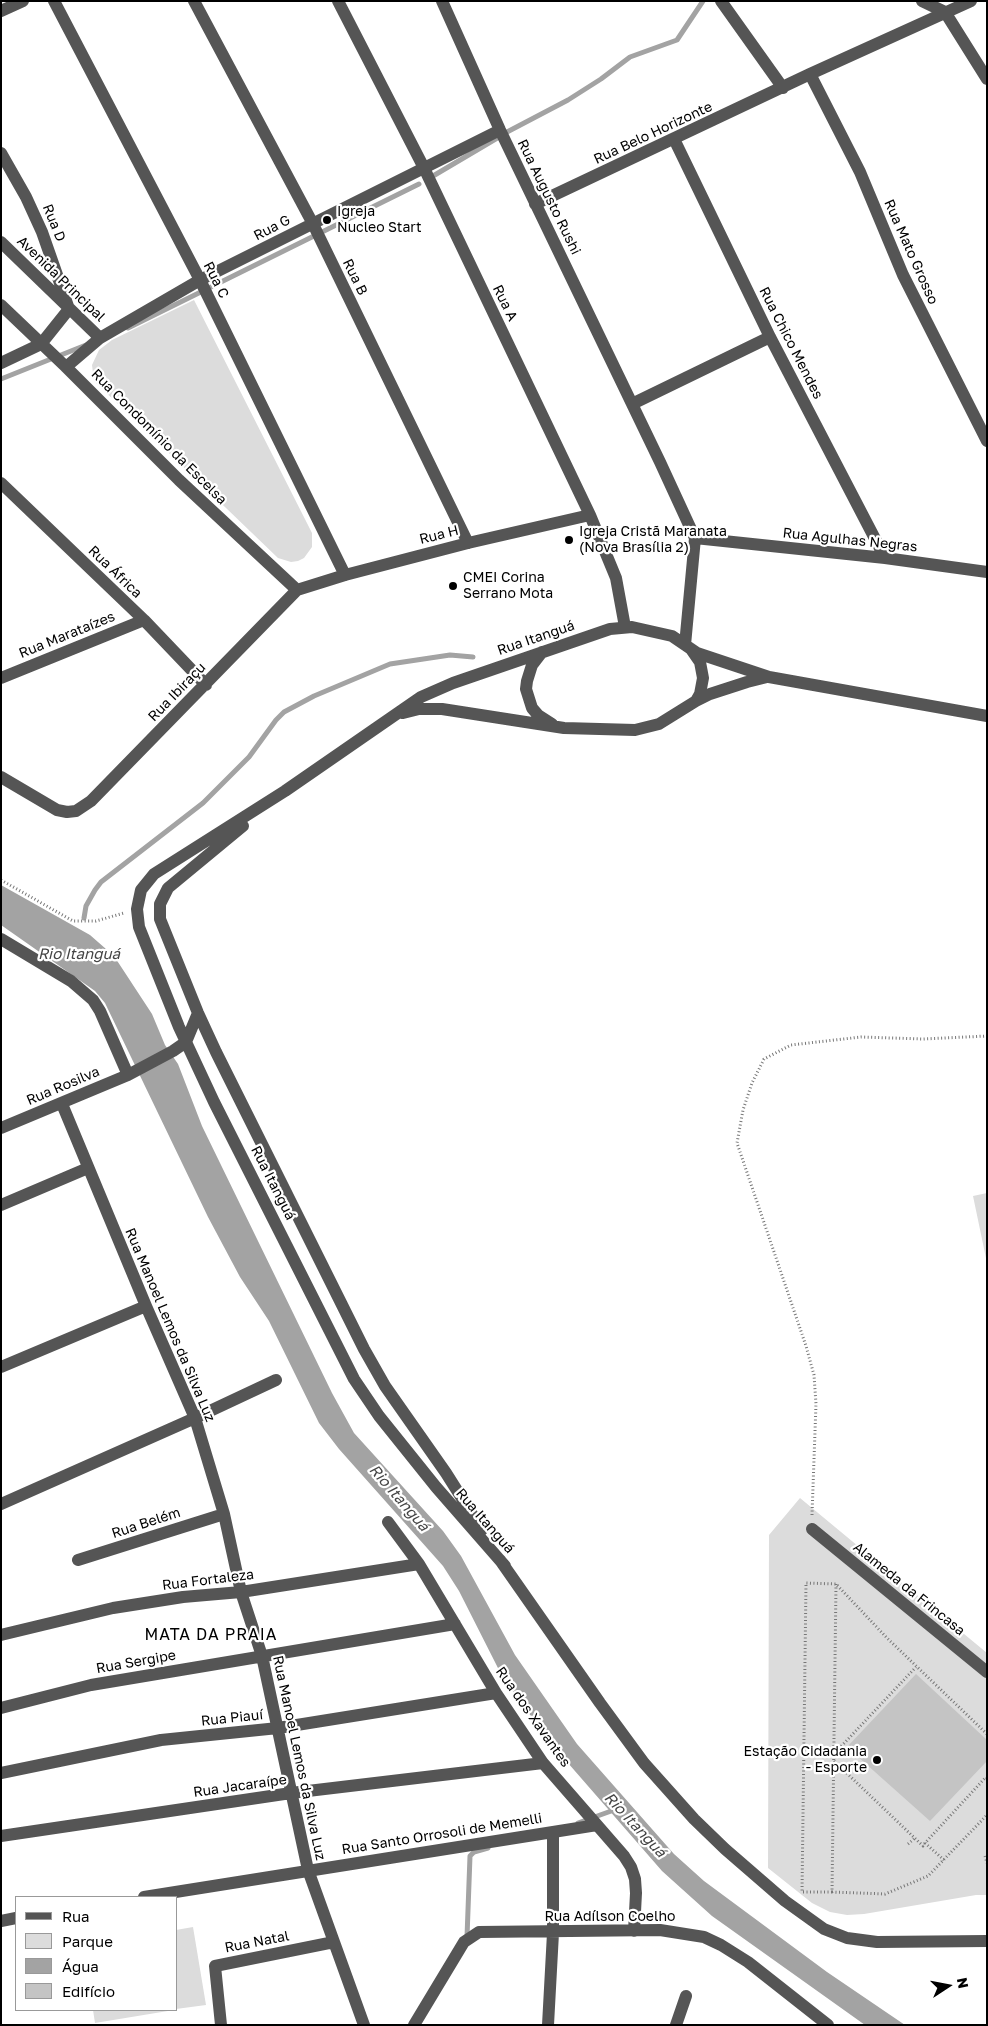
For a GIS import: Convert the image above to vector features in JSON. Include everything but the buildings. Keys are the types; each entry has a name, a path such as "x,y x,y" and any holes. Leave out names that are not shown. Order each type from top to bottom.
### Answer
{"street":[{"path":"1,11 23,1"},
{"name":"Rua C","path":"54,1 200,280 345,575"},
{"name":"Rua B","path":"194,1 313,224 468,543"},
{"name":"Rua A","path":"338,1 424,168 590,514 616,578 625,627"},
{"name":"Rua Augusto Rushi","path":"442,1 500,130 695,538"},
{"path":"721,1 783,88"},
{"path":"922,1 945,12 987,79"},
{"name":"Rua Belo Horizonte","path":"535,204 810,74 971,1"},
{"name":"Rua Mato Grosso","path":"810,74 860,172 903,275 987,441"},
{"name":"Rua G","path":"66,367 100,338 200,280 500,130"},
{"name":"Rua Chico Mendes","path":"674,139 770,337 884,558"},
{"name":"Rua D","path":"1,153 26,197 42,232 69,309"},
{"name":"Avenida Principal","path":"1,242 100,338"},
{"name":"Rua Condomínio da Escelsa","path":"1,305 179,480 297,590"},
{"path":"1,363 41,344 69,309"},
{"path":"632,404 770,337"},
{"name":"Rua África","path":"1,483 144,620 206,685"},
{"name":"Rua H","path":"297,590 345,575 468,543 590,514"},
{"path":"695,538 688,647 700,662 703,678 700,694 696,701"},
{"name":"Rua Agulhas Negras","path":"695,538 884,558 987,572"},
{"name":"Rua Ibiraçu","path":"1,777 57,810 76,812 91,801 297,590"},
{"name":"Rua Marataízes","path":"1,678 144,620"},
{"name":"Rua Itanguá","path":"505,1566 436,1487 379,1416 354,1379 214,1102 186,1042 140,927 136,909 141,890 154,874 285,791 421,697 437,689 610,629 625,627 672,636 688,647 769,677 987,716"},
{"path":"542,652 528,673 526,689 528,699 532,708 546,722 564,728"},
{"name":"Rua Itanguá","path":"396,715 419,709 442,709 564,728 620,730 649,728 669,719 696,701 725,688 769,677"},
{"name":"Rua Itanguá","path":"285,791 174,882 163,896 160,904 160,919 198,1014 253,1129 373,1366 446,1473 505,1566"},
{"path":"1,939 70,981 92,1000 100,1011 132,1073"},
{"path":"186,1042 198,1014"},
{"name":"Rua Rosilva","path":"1,1128 132,1073 186,1042"},
{"name":"Rua Manoel Lemos da Silva Luz","path":"62,1104 195,1418 224,1514 241,1592 262,1656 308,1870 364,2025"},
{"path":"1,1205 88,1168"},
{"path":"1,1367 146,1306"},
{"path":"2,1504 276,1380"},
{"name":"Rua Belém","path":"78,1560 224,1514"},
{"name":"Rua dos Xavantes","path":"388,1522 419,1564 496,1693 543,1763 624,1856 631,1867 635,1879 636,1892 634,1931"},
{"name":"Alameda da Frincasa","path":"812,1530 987,1672"},
{"name":"Rua Fortaleza","path":"1,1634 113,1608 183,1597 241,1592 419,1564"},
{"path":"505,1566 644,1763 694,1819 725,1849 792,1906 824,1929 847,1938 862,1941 987,1941"},
{"name":"Rua Sergipe","path":"1,1708 91,1685 455,1624"},
{"name":"Rua Piauí","path":"1,1773 161,1740 278,1728 496,1693"},
{"name":"Rua Jacaraípe","path":"1,1836 291,1793 543,1763"},
{"name":"Rua Santo Orrosoli de Memelli","path":"150,1896 597,1825"},
{"path":"548,2025 553,1932 553,1832"},
{"path":"1,1921 15,1918"},
{"name":"Rua Adílson Coelho","path":"414,2025 468,1937 486,1931 660,1930 704,1937 721,1945 748,1962 828,2025"},
{"name":"Rua Natal","path":"221,2025 215,1966 334,1942"},
{"path":"676,2025 686,1996"}],"path":[{"path":"1,880 73,921 96,921 136,909"},
{"path":"812,1530 816,1404 814,1375 738,1144 743,1110 752,1083 764,1059 791,1045 861,1036 923,1039 987,1036"},
{"path":"987,1734 916,1667 836,1584 806,1583 802,1892 885,1894 928,1876 987,1815"},
{"path":"832,1892 836,1584"},
{"path":"834,1754 916,1667"},
{"path":"834,1761 923,1846 987,1778"},
{"path":"908,1844 915,1838"},
{"path":"925,1843 944,1860"},
{"path":"986,1856 987,1863"}],"green space":[{"path":"194,300 312,533 312,547 304,558 298,561 291,562 278,558 94,381 92,365 99,350 112,340"},
{"path":"987,1193 987,1263 973,1196"},
{"name":"Estação Cidadania - Esporte","path":"800,1498 987,1653 987,1895 976,1895 864,1914 847,1915 830,1912 812,1903 768,1868 769,1535"},
{"path":"193,1927 206,2005 178,2009 178,1930"},
{"path":"93,2011 168,2011 95,2023"}],"water":[{"name":"Rio Itanguá","path":"1,885 90,935 114,956 152,1014 165,1045 178,1064 202,1126 332,1393 354,1433 443,1531 461,1556 515,1655 577,1744 674,1854 704,1881 827,1972 905,2025 865,2025 712,1916 662,1871 561,1755 517,1698 500,1672 459,1591 443,1566 339,1449 319,1423 269,1321 240,1277 208,1217 105,1003 95,991 1,925"}],"waterway":[{"path":"507,132 568,100 601,79 630,57 677,40 703,1"},
{"path":"433,176 499,137"},
{"path":"128,328 419,184"},
{"path":"1,379 86,345"},
{"path":"84,918 86,906 101,882 203,803 249,757 284,712 314,696 390,664 450,655 473,657"},
{"path":"578,1823 614,1810"},
{"path":"467,1937 470,1856 474,1852 488,1848"}],"place":[{"name":"Igreja Nucleo Start","path":"327,220"},
{"name":"Igreja Cristã Maranata (Nova Brasília 2)","path":"569,540"},
{"name":"CMEI Corina Serrano Mota","path":"453,586"},
{"name":"Estação Cidadania - Esporte","path":"877,1760"}],"district":[{"name":"MATA DA PRAIA","path":"211,1635"}]}
